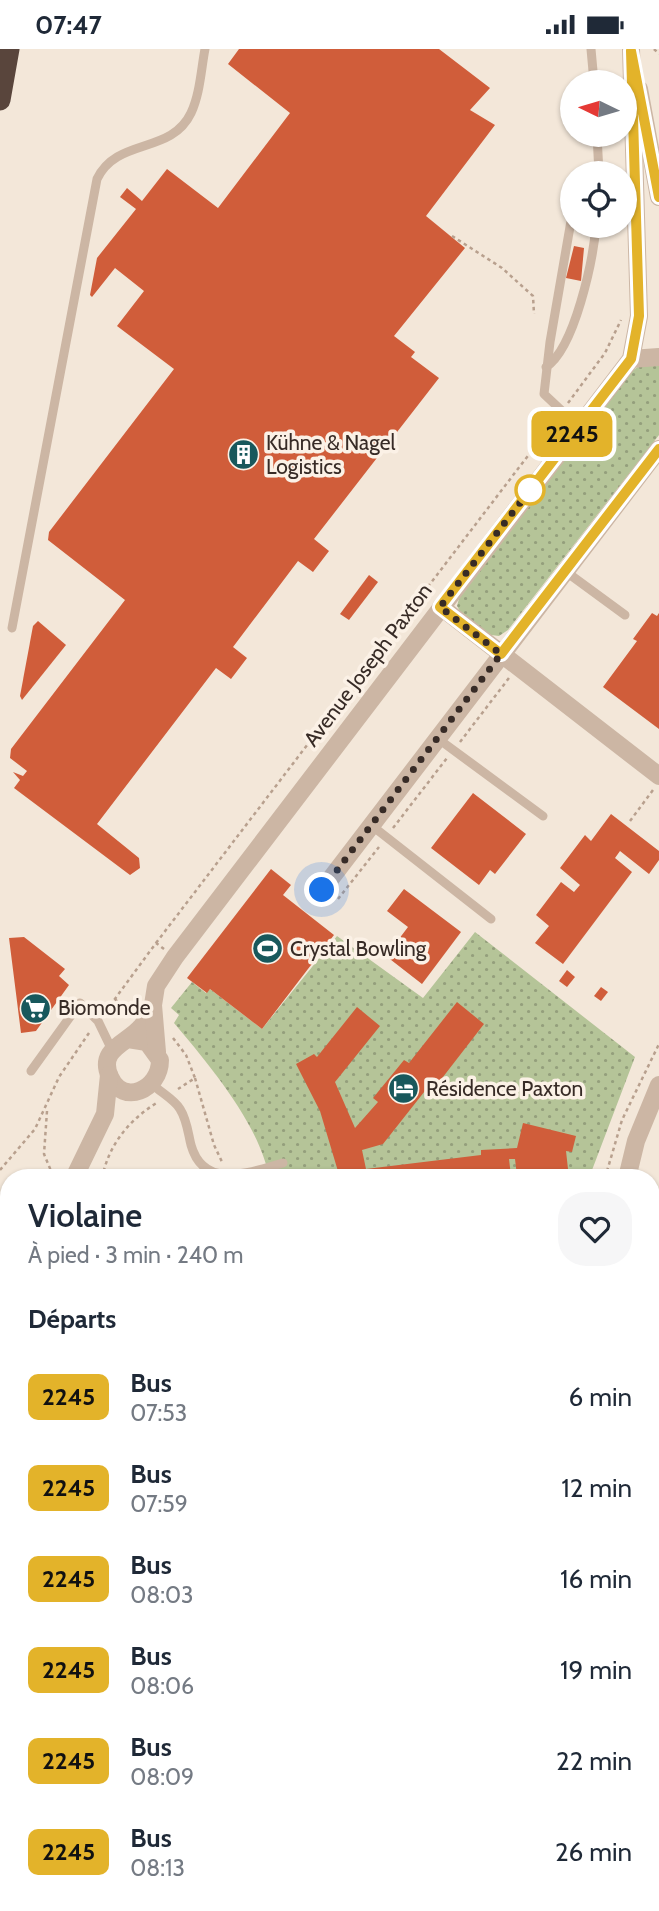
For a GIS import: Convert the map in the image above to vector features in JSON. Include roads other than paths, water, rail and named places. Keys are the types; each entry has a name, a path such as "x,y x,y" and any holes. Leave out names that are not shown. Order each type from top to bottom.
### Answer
{"highway":[{"path":"0,100 9,49"}],"street":[{"name":"Avenue Joseph Paxton","path":"631,50 659,197"},
{"name":"Avenue Joseph Paxton","path":"157,1052 153,1005 156,986 175,957 631,359 639,305 631,50"},
{"path":"631,359 659,356"},
{"path":"322,890 659,449"},
{"path":"440,607 658,781"},
{"name":"Avenue Joseph Paxton","path":"128,1039 142,1026 153,1005"},
{"path":"81,1169 105,1114 108,1058 112,1049 128,1039 147,1042 157,1052 160,1069 145,1088 105,1114"},
{"path":"109,1075 120,1088 145,1088"},
{"path":"629,1169 636,1141 659,1085"}],"lane":[{"path":"12,628 97,179 101,170 117,155 165,141 187,120 197,92 205,49"},
{"path":"591,49 593,70"},
{"path":"568,238 546,367 544,394 578,426"},
{"path":"546,367 554,362 569,332 588,273 594,238"},
{"path":"565,571 625,615"},
{"path":"437,738 543,816"},
{"path":"371,825 491,919"},
{"path":"31,1071 80,1003 98,1021 112,1049"},
{"path":"145,1088 180,1107 192,1148 201,1165 208,1169"},
{"path":"262,1169 283,1163"}],"place":[{"name":"Kühne & Nagel Logistics","path":"243,455"},
{"name":"Crystal Bowling","path":"267,949"},
{"name":"Biomonde","path":"35,1008"},
{"name":"Résidence Paxton","path":"403,1089"}]}
